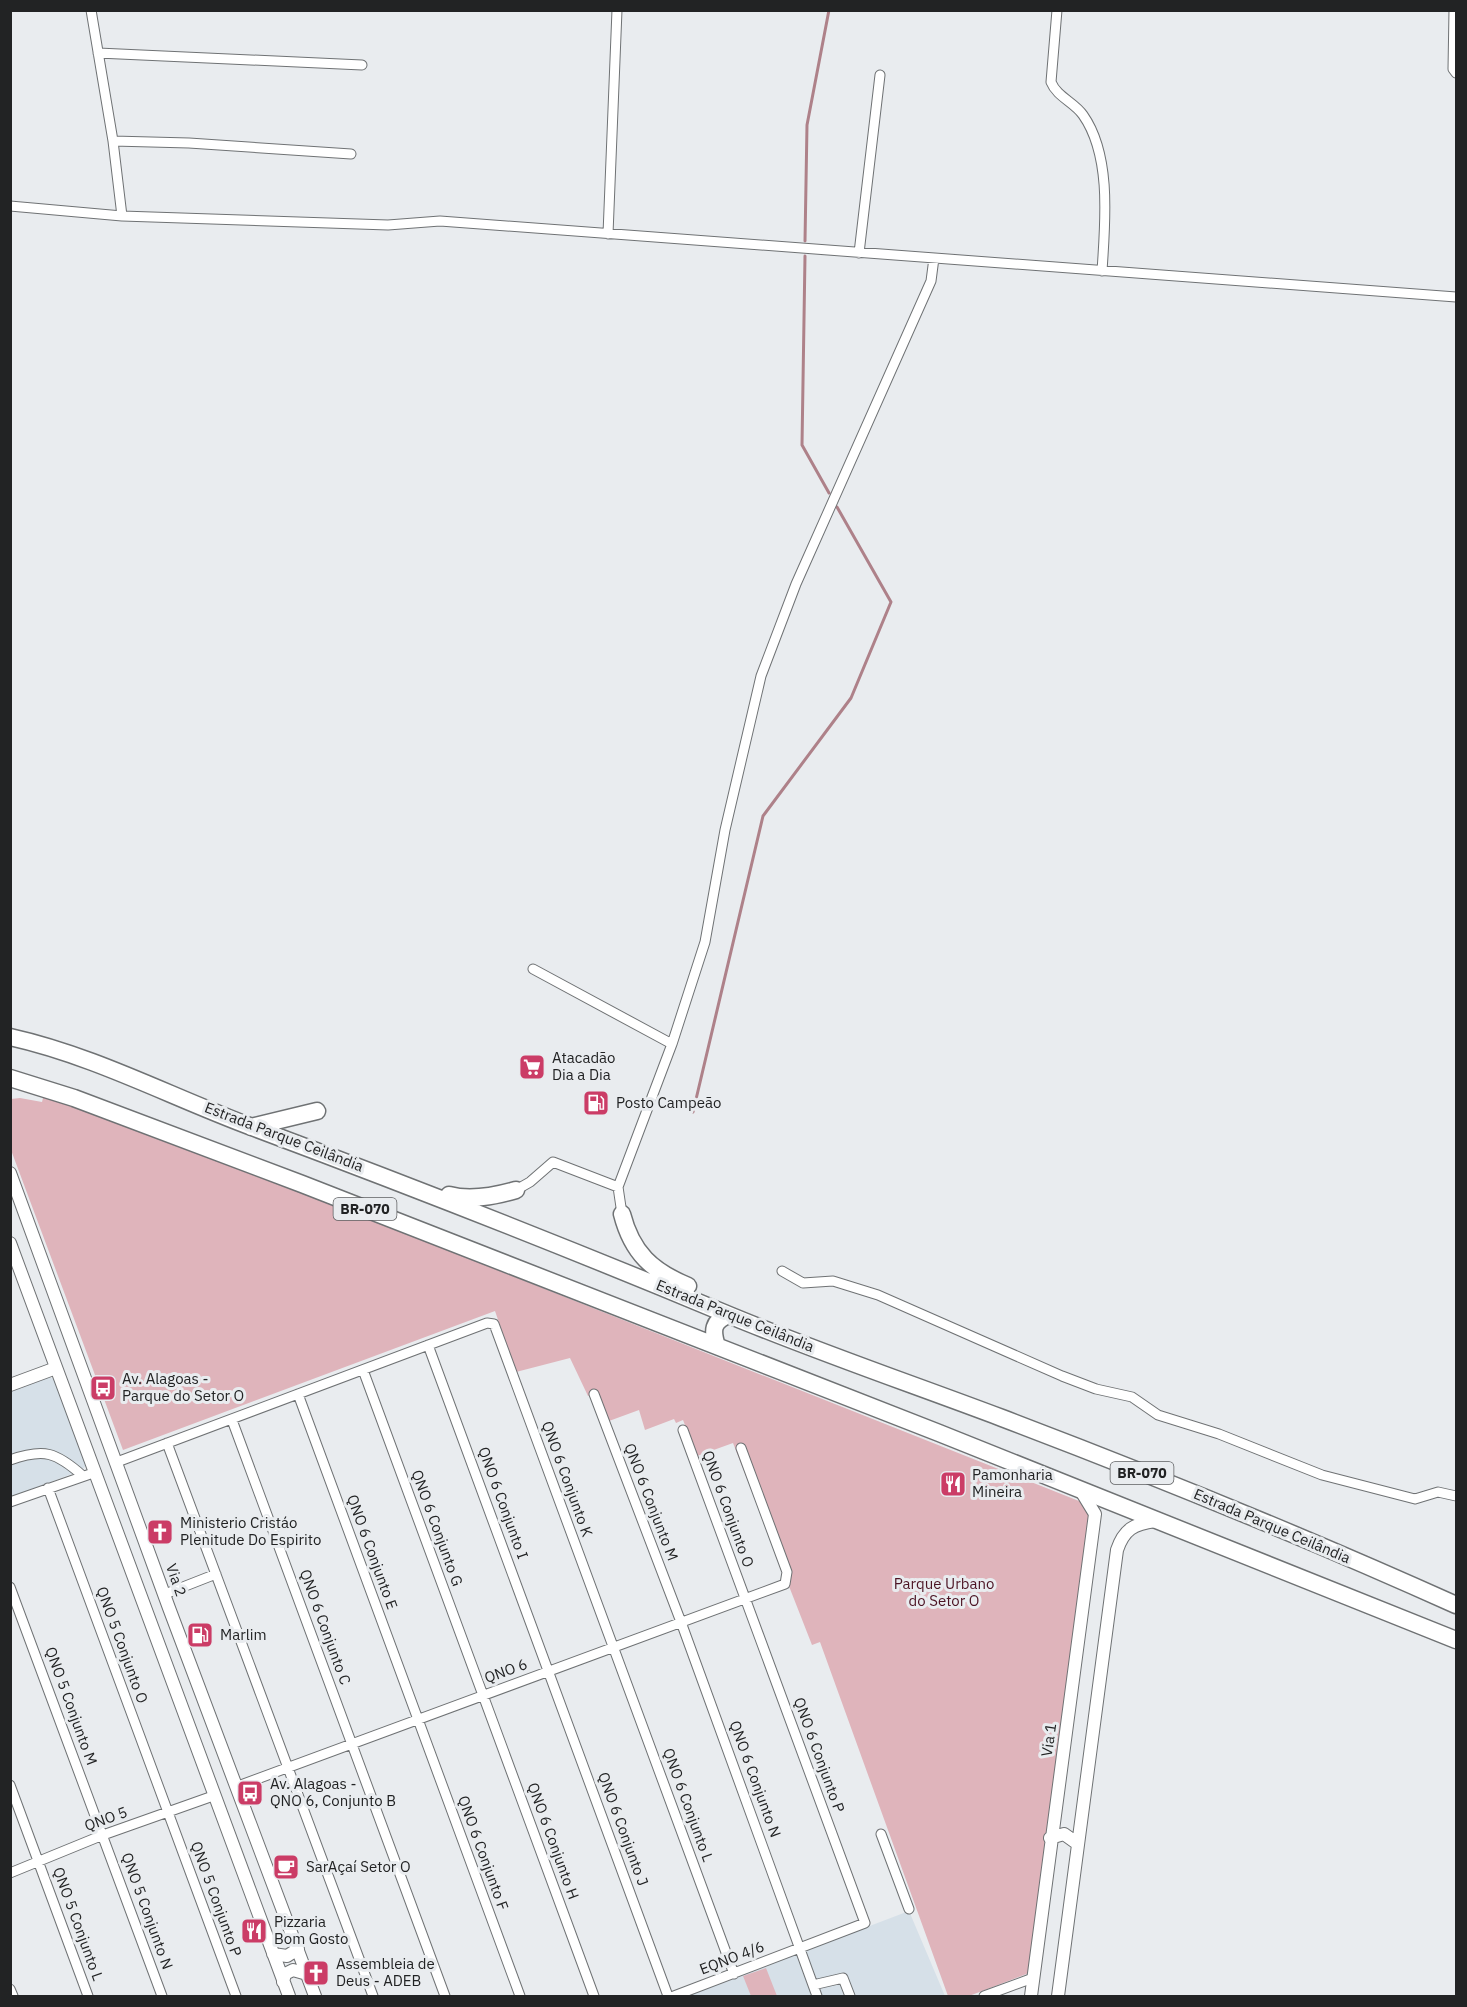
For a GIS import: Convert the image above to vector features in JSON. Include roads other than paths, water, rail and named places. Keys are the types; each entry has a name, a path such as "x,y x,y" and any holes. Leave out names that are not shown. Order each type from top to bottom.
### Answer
{"highway":[{"name":"Estrada Parque Ceilândia","path":"10,1038 69,1053 586,1255 729,1315 1006,1419 1225,1506 1456,1605"},
{"name":"BR-070","path":"15,1082 74,1098 291,1180 717,1346 1456,1640"},
{"path":"251,1126 317,1111"},
{"path":"402,1183 460,1198 497,1195 516,1190"},
{"path":"622,1214 628,1236 638,1252 653,1267 673,1280 771,1323 787,1337"},
{"path":"717,1346 714,1326 716,1321 729,1315"}],"main road":[{"name":"Via 2","path":"10,1173 169,1608 238,1786 315,1996"},
{"path":"10,1243 96,1472 146,1616 289,1996"},
{"path":"42,1328 46,1319 51,1316 63,1319"},
{"path":"10,1385 56,1368"},
{"name":"Via 1","path":"1031,1996 1050,1838 1095,1514 1081,1491"},
{"path":"1058,1996 1117,1550 1122,1537 1130,1527 1155,1521"},
{"path":"146,1616 165,1615 169,1608"},
{"path":"155,1636 164,1629 177,1629"},
{"path":"1050,1838 1064,1834 1078,1844"},
{"path":"273,1954 287,1956 298,1949"},
{"path":"283,1982 285,1974 293,1970 307,1974"}],"street":[{"path":"91,10 113,141 122,216"},
{"path":"608,234 617,10"},
{"path":"1057,10 1051,82 1054,88 1083,114 1094,136 1103,178 1105,221 1102,271"},
{"path":"1454,10 1453,69 1456,73"},
{"path":"98,53 362,65"},
{"path":"859,253 880,75"},
{"path":"113,141 189,143 351,154"},
{"path":"10,206 122,216 388,225 440,221 1456,297"},
{"path":"622,1214 618,1187 672,1044 705,942 725,830 761,676 796,584 931,281 934,258"},
{"path":"533,969 672,1044"},
{"path":"516,1190 530,1182 553,1161 618,1187"},
{"path":"782,1271 803,1283 832,1281 878,1295 1070,1379 1096,1389 1132,1397 1158,1415 1229,1438 1322,1475 1415,1499 1438,1492 1456,1496"},
{"name":"QNO 6 Conjunto K","path":"428,1345 491,1323 496,1327 614,1646"},
{"path":"117,1462 428,1345"},
{"name":"QNO 6 Conjunto I","path":"428,1345 549,1671"},
{"name":"QNO 6 Conjunto G","path":"363,1370 483,1696"},
{"name":"QNO 6 Conjunto E","path":"298,1394 418,1720"},
{"name":"QNO 6 Conjunto M","path":"594,1394 681,1622"},
{"name":"QNO 6 Conjunto C","path":"232,1420 445,1996"},
{"name":"QNO 6 Conjunto O","path":"683,1430 745,1598"},
{"path":"167,1443 373,1996"},
{"name":"QNO 6","path":"238,1786 785,1584 787,1572 741,1448"},
{"path":"10,1460 34,1452 49,1454 83,1476"},
{"path":"10,1502 96,1472"},
{"name":"QNO 5 Conjunto O","path":"48,1488 168,1812"},
{"path":"165,1594 216,1574"},
{"name":"QNO 5 Conjunto M","path":"10,1587 103,1835"},
{"name":"QNO 6 Conjunto P","path":"745,1598 865,1923"},
{"name":"QNO 6 Conjunto N","path":"681,1622 801,1948"},
{"name":"QNO 6 Conjunto L","path":"614,1646 734,1974"},
{"name":"QNO 6 Conjunto J","path":"549,1671 668,1996"},
{"name":"QNO 6 Conjunto H","path":"483,1696 594,1996"},
{"name":"QNO 6 Conjunto F","path":"418,1720 520,1996"},
{"name":"QNO 5 Conjunto L","path":"10,1785 88,1996"},
{"name":"QNO 5","path":"10,1873 103,1835 213,1796"},
{"name":"QNO 5 Conjunto P","path":"168,1812 236,1996"},
{"path":"881,1834 909,1909"},
{"name":"QNO 5 Conjunto N","path":"103,1835 162,1996"},
{"name":"EQNO 4/6","path":"674,1996 865,1923"},
{"path":"801,1948 817,1996"},
{"path":"813,1985 843,1978 850,1996"},
{"path":"984,1996 1033,1978"},
{"path":"10,1989 13,1996"}],"waterway":[{"path":"805,241 807,125 829,10"},
{"path":"805,256 802,445 829,493"},
{"path":"693,1112 763,816 851,698 891,602 837,507"}],"place":[{"name":"Atacadão Dia a Dia","path":"532,1067"},
{"name":"Posto Campeão","path":"596,1103"},
{"name":"Av. Alagoas - Parque do Setor O","path":"103,1388"},
{"name":"Pamonharia Mineira","path":"953,1484"},
{"name":"Ministerio Cristáo Plenitude Do Espirito","path":"160,1532"},
{"name":"Marlim","path":"200,1635"},
{"name":"Av. Alagoas - QNO 6, Conjunto B","path":"250,1793"},
{"name":"SarAçaí Setor O","path":"286,1867"},
{"name":"Pizzaria Bom Gosto","path":"254,1931"},
{"name":"Assembleia de Deus - ADEB","path":"316,1973"}],"park label":[{"name":"Parque Urbano do Setor O","path":"944,1592"}]}
